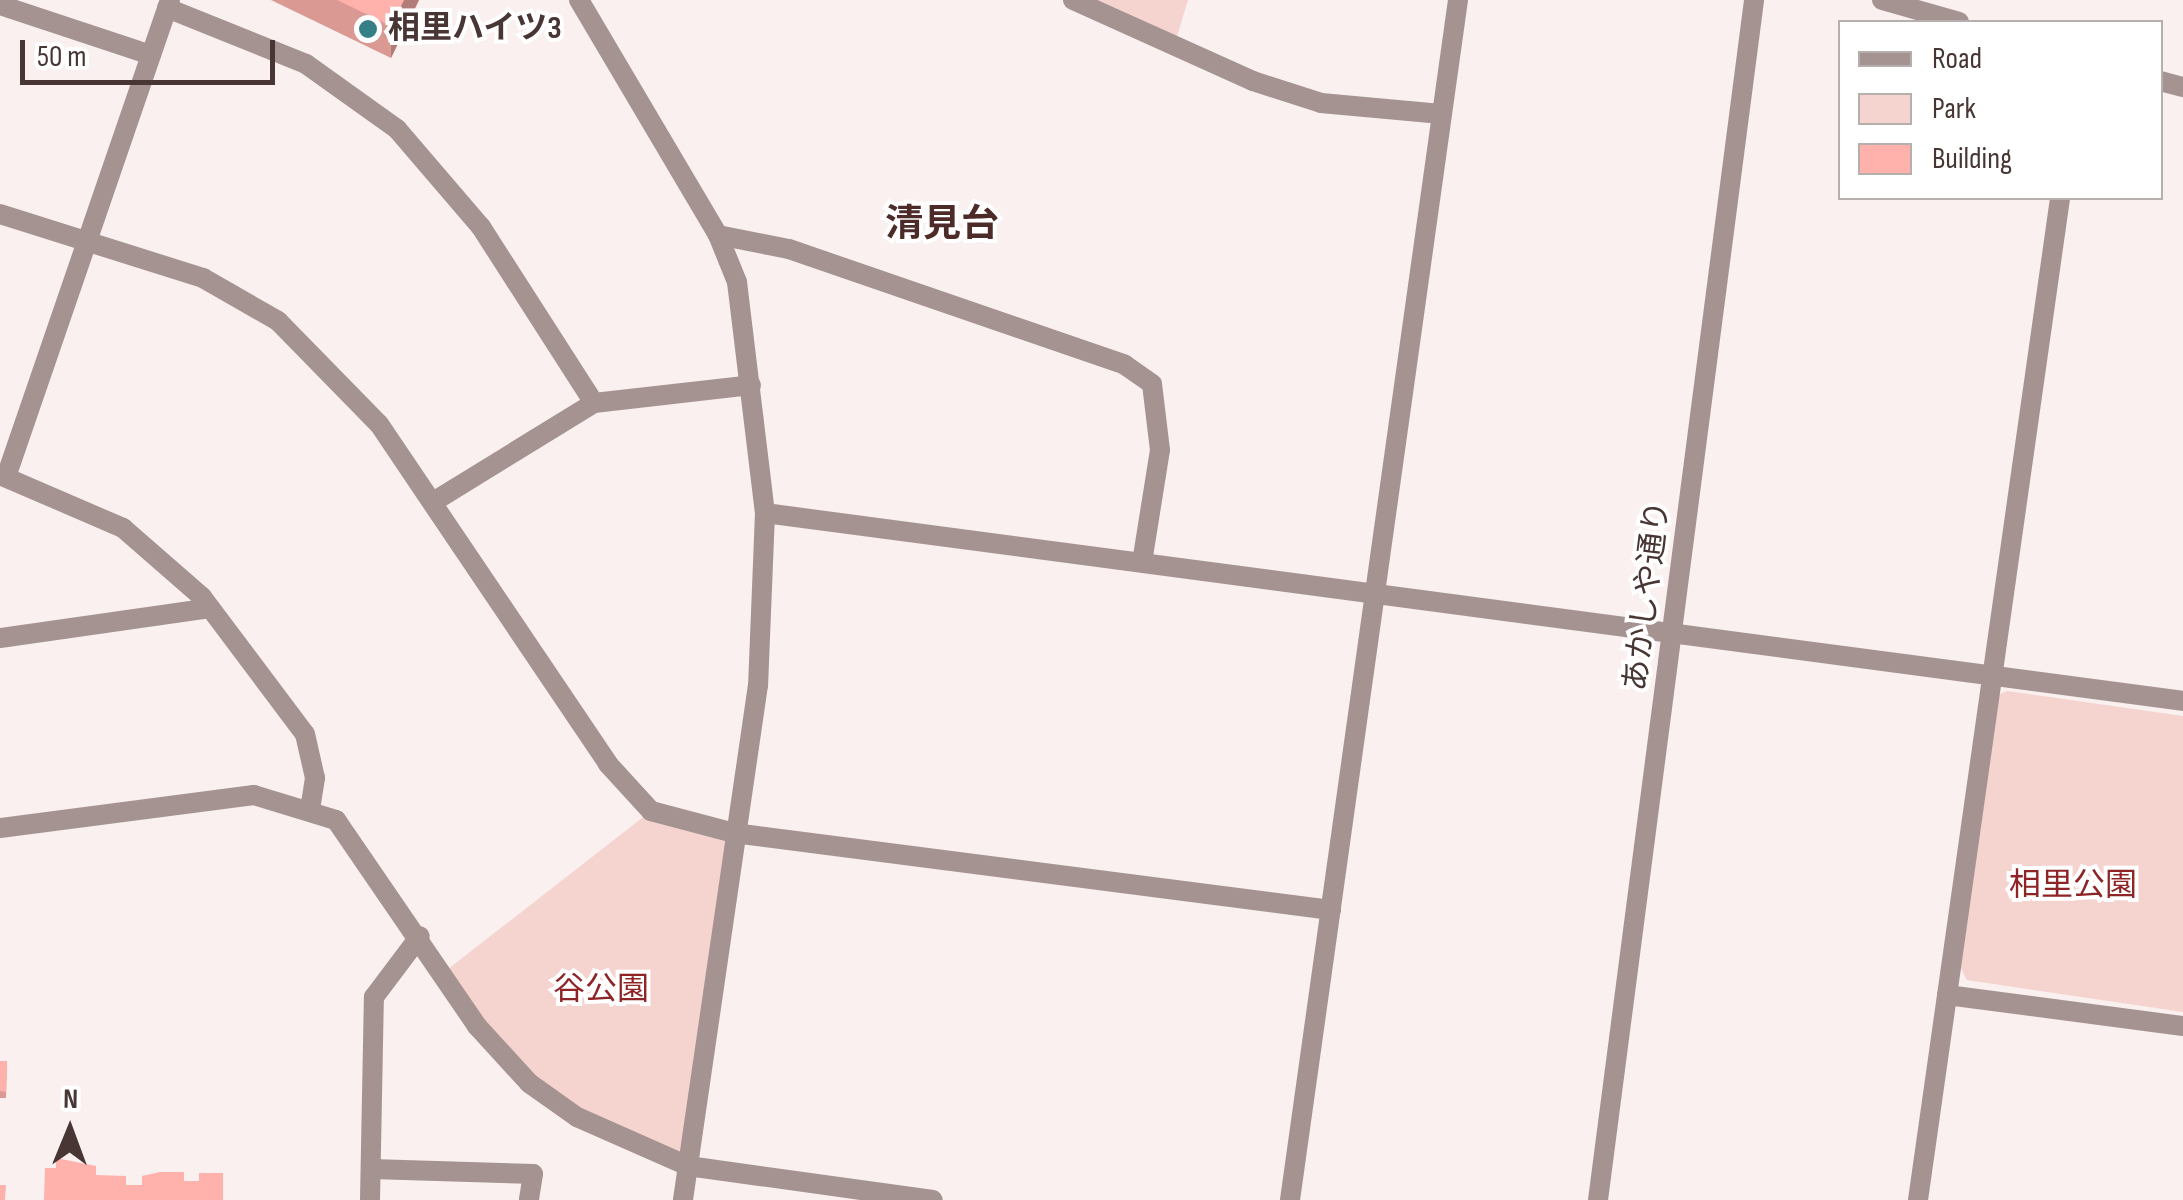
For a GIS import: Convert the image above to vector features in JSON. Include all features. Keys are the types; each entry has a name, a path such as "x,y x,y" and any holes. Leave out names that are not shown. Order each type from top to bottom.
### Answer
{"street":[{"path":"579,0 718,235 737,282 764,513 758,685 683,1200"},
{"path":"1073,0 1252,81 1321,103 1442,114"},
{"path":"1290,1200 1458,0"},
{"name":"あかしや通り","path":"1598,1200 1754,0"},
{"path":"1882,0 1953,20"},
{"path":"0,4 151,55"},
{"path":"310,811 314,778 305,734 210,608 123,528 3,476 168,4 306,64 397,130 481,228 594,402"},
{"path":"1918,1200 2060,200"},
{"path":"0,214 88,238 203,278 278,322 379,424 608,764 651,812 734,833 1330,910"},
{"path":"718,235 789,248 1125,365 1152,384 1160,450 1142,562"},
{"path":"432,502 594,402 751,385"},
{"path":"764,513 2183,701"},
{"path":"0,638 210,608"},
{"path":"0,828 254,796 336,820 420,936 476,1026 529,1084 632,1147 688,1166 933,1200"},
{"path":"370,1200 374,997 420,936"},
{"path":"1947,995 2183,1026"},
{"path":"370,1169 533,1174 528,1200"}],"green space":[{"path":"1073,0 1188,0 1174,46"},
{"name":"相里公園","path":"2007,691 2183,716 2183,1012 1967,980 1954,955 1989,699"},
{"name":"谷公園","path":"651,811 734,833 688,1166 529,1083 443,973"}],"building":[{"path":"337,0 404,0 391,26"},
{"path":"0,1061 7,1061 6,1092 0,1091"},
{"path":"56,1158 96,1166 96,1175 126,1176 126,1185 142,1185 142,1176 160,1172 184,1172 184,1181 199,1181 199,1173 223,1173 223,1200 44,1200 45,1168 56,1168"},
{"path":"0,1185 6,1185 5,1200 0,1200"}],"place":[{"name":"相里ハイツ3","path":"368,29"}],"district":[{"name":"清見台","path":"942,225"}]}
